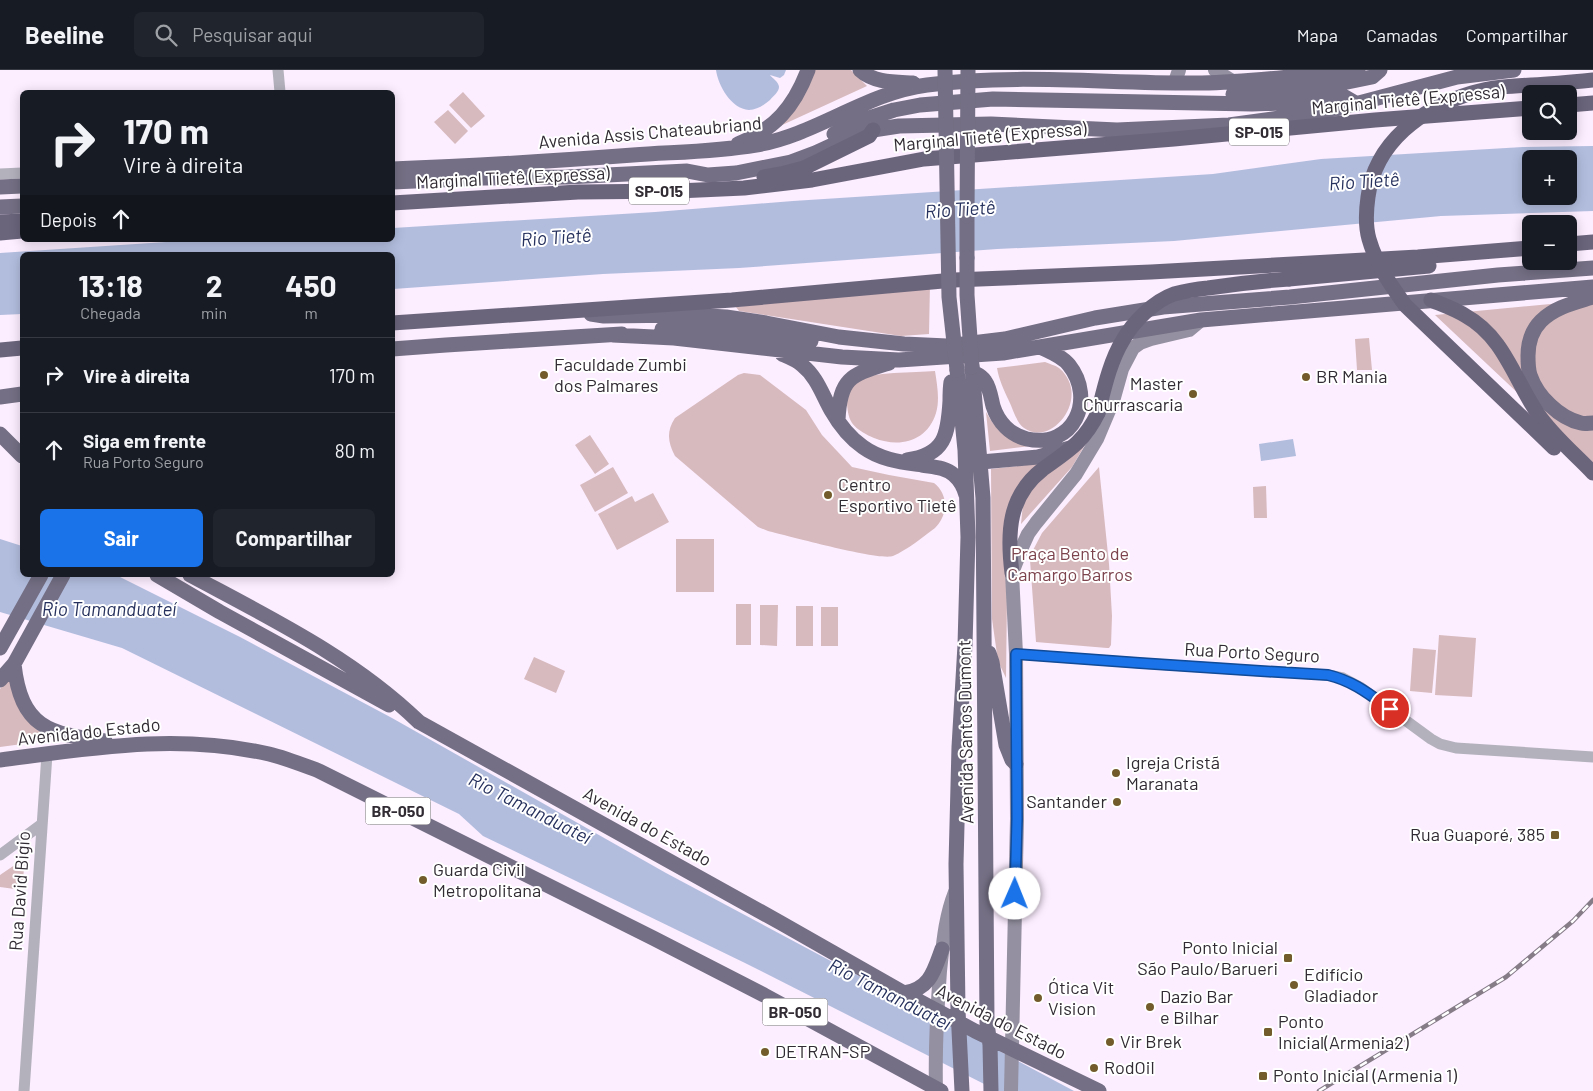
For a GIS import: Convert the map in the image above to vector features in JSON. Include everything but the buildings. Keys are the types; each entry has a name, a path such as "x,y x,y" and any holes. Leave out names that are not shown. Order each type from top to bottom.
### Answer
{"highway":[{"path":"726,149 742,142 779,118 798,95 808,70"},
{"path":"860,70 865,75 880,81 927,85"},
{"name":"Avenida Santos Dumont","path":"945,70 949,297 965,450 968,555 959,747 956,888 958,1024 962,1088"},
{"name":"Avenida Santos Dumont","path":"968,70 967,274 972,370 983,498 987,1023 990,1041 991,1091"},
{"path":"1261,80 1280,70"},
{"name":"Avenida Assis Chateaubriand","path":"395,169 476,166 726,149 756,145 803,131 881,96 927,85 990,79 1177,76 1232,81 1261,80 1358,70"},
{"path":"1186,103 1197,96 1328,86 1372,77 1380,70"},
{"path":"687,171 708,175 736,173 776,166 803,158 850,137 893,126 991,124 1117,130 1230,125 1301,115 1357,104 1456,77 1514,70"},
{"path":"1593,80 1501,87 1474,92 1430,109 1392,141 1379,161 1370,184 1366,213 1368,237 1377,263 1405,305 1554,448 1593,482"},
{"path":"395,182 567,177 687,171 733,166 768,160 807,148 877,114 920,105 993,99 1282,103 1346,96 1357,104"},
{"path":"1577,104 1593,103"},
{"name":"Marginal Tietê (Expressa)","path":"395,202 578,192 677,191 778,185 932,158 1522,109"},
{"path":"677,191 689,184 753,179 804,168 869,136 873,130"},
{"path":"0,187 20,186"},
{"path":"0,207 20,206"},
{"path":"0,222 20,221"},
{"path":"0,233 20,231"},
{"path":"1577,244 1593,242"},
{"path":"395,323 732,300 954,280 1418,257 1522,249"},
{"path":"1012,573 1011,522 1016,501 1041,471 1066,454 1093,424 1111,367 1123,339 1143,316 1158,303 1174,294 1230,284 1522,256"},
{"path":"570,311 604,316 690,315 726,317 839,337 938,346 975,344 1005,339 1095,318 1163,307 1290,297 1498,275 1593,268"},
{"path":"614,335 674,338 842,357 898,360 1003,353 1201,320 1593,288"},
{"path":"1593,297 1554,310 1540,322 1528,344 1529,373 1537,390 1548,404 1563,415 1582,424 1593,423"},
{"path":"1431,300 1467,316 1487,333 1508,360 1543,420 1593,473"},
{"path":"395,350 690,328 747,332 824,341 839,337"},
{"path":"972,370 985,381 996,415 1009,430 1027,439 1042,440 1062,435 1072,426 1078,414 1080,396 1078,382 1068,363 1040,347"},
{"path":"0,350 20,348"},
{"path":"769,348 802,364 816,381 830,409 850,437 863,447 886,459 943,468 959,480 967,500"},
{"path":"838,420 841,394 847,383 862,372 898,360"},
{"path":"897,461 924,457 936,450 942,442 947,428 951,381 957,373"},
{"path":"0,397 20,394"},
{"path":"0,434 20,454"},
{"path":"981,462 1038,457 1074,446"},
{"path":"2,646 40,577"},
{"path":"0,680 17,659 62,577"},
{"path":"160,577 419,722"},
{"name":"Avenida do Estado","path":"194,577 319,645 379,688 419,722 781,923 937,1013 1012,1053 1099,1091"},
{"path":"983,638 992,662 1009,754 1016,764"},
{"path":"17,659 16,681 22,701 30,714 42,725 65,734 126,744"},
{"name":"Avenida do Estado","path":"0,760 126,744 167,742 245,749 293,761 319,772 653,938 786,1007 938,1090"},
{"path":"904,993 918,990 929,981 942,949"}],"main road":[{"path":"1215,70 1232,81"},
{"path":"1012,1091 1016,654 1012,573 1028,534 1076,474 1097,439 1113,402 1122,369 1133,348 1151,339 1189,330 1201,320"},
{"name":"Avenida Santos Dumont","path":"938,1090 936,1071 937,1013 942,949 948,911 956,888"}],"street":[{"path":"278,70 280,90"},
{"path":"0,174 20,173"},
{"name":"Rua Porto Seguro","path":"1016,654 1328,675 1343,678 1360,687 1440,744 1456,748 1593,757"},
{"name":"Rua David Bigio","path":"24,1091 46,754"},
{"path":"0,856 42,824"}],"green space":[{"path":"811,70 851,70 867,86 780,126"},
{"path":"463,92 485,116 471,128 449,105"},
{"path":"448,110 468,131 455,144 434,122"},
{"path":"930,283 929,334 901,336 739,311 736,307"},
{"path":"1593,300 1593,464 1435,315"},
{"path":"1369,338 1372,370 1357,370 1355,339"},
{"path":"1045,362 1063,371 1070,384 1072,394 1066,414 1059,422 1051,429 1043,432 1033,432 1024,428 1017,419 1002,385 997,368"},
{"path":"935,371 938,397 936,413 932,423 919,436 902,442 883,441 865,434 852,423 848,412 847,398 850,387 856,381 883,374"},
{"path":"744,373 760,375 806,410 822,435 852,467 934,483 942,493 945,505 939,523 935,528 904,550 893,556 884,557 833,547 758,527 675,456 669,437 670,428 675,418 738,375"},
{"path":"986,412 995,426 1004,435 1031,446 990,451"},
{"path":"590,435 609,464 595,474 575,445"},
{"path":"1089,438 1072,467 1021,524 1023,504 1031,486"},
{"path":"1043,463 1008,512 1006,678 998,661 992,619 991,469"},
{"path":"613,467 628,493 595,512 580,485"},
{"name":"Praça Bento de Camargo Barros","path":"1099,467 1109,564 1112,616 1111,645 1107,648 1036,642 1031,554 1042,533"},
{"path":"1266,486 1267,518 1254,518 1253,487"},
{"path":"653,493 669,522 617,550 598,514 632,496 635,502"},
{"path":"676,539 714,539 714,592 676,592"},
{"path":"736,604 751,604 751,645 736,645"},
{"path":"760,605 778,605 777,646 760,645"},
{"path":"796,606 813,606 813,646 796,646"},
{"path":"821,607 838,607 838,646 821,646"},
{"path":"1439,635 1476,638 1472,697 1435,695"},
{"path":"1413,648 1436,650 1432,693 1410,691"},
{"path":"534,657 565,671 556,693 524,679"},
{"path":"11,675 36,729 52,740 0,747 0,689"},
{"path":"25,858 22,890 0,887 0,875"}],"water":[{"path":"716,70 786,70 780,78 770,75 779,85 779,89 770,100 758,108 749,110 742,109 726,95 719,82"},
{"name":"Rio Tietê","path":"1593,146 1593,211 1441,216 1174,241 997,249 739,268 603,274 395,289 395,252 20,252 20,314 0,315 0,253 166,242 395,242 395,228 1213,174 1321,159 1523,147"},
{"path":"1293,439 1296,456 1261,461 1259,444"},
{"name":"Rio Tamanduateí","path":"0,539 20,545 20,577 120,577 240,637 392,718 666,873 1074,1091 998,1091 745,963 483,836 459,814 122,648 0,612"}],"railway":[{"path":"1319,1091 1506,977 1573,921 1593,900"}],"place":[{"name":"Faculdade Zumbi dos Palmares","path":"544,375"},
{"name":"BR Mania","path":"1306,377"},
{"name":"Master Churrascaria","path":"1193,394"},
{"name":"Centro Esportivo Tietê","path":"828,495"},
{"name":"Igreja Cristã Maranata","path":"1116,773"},
{"name":"Santander","path":"1117,802"},
{"name":"Rua Guaporé, 385","path":"1555,835"},
{"name":"Guarda Civil Metropolitana","path":"423,880"},
{"name":"Ponto Inicial São Paulo/Barueri","path":"1288,958"},
{"name":"Edifício Gladiador","path":"1294,985"},
{"name":"Ótica Vit Vision","path":"1038,998"},
{"name":"Dazio Bar e Bilhar","path":"1150,1007"},
{"name":"Ponto Inicial(Armenia2)","path":"1268,1032"},
{"name":"Vir Brek","path":"1110,1042"},
{"name":"DETRAN-SP","path":"765,1052"},
{"name":"RodOil","path":"1094,1068"},
{"name":"Ponto Inicial (Armenia 1)","path":"1263,1076"}],"route":[{"path":"1015,894 1017,819 1016,654 1328,675 1343,678 1360,687 1390,709"}]}
